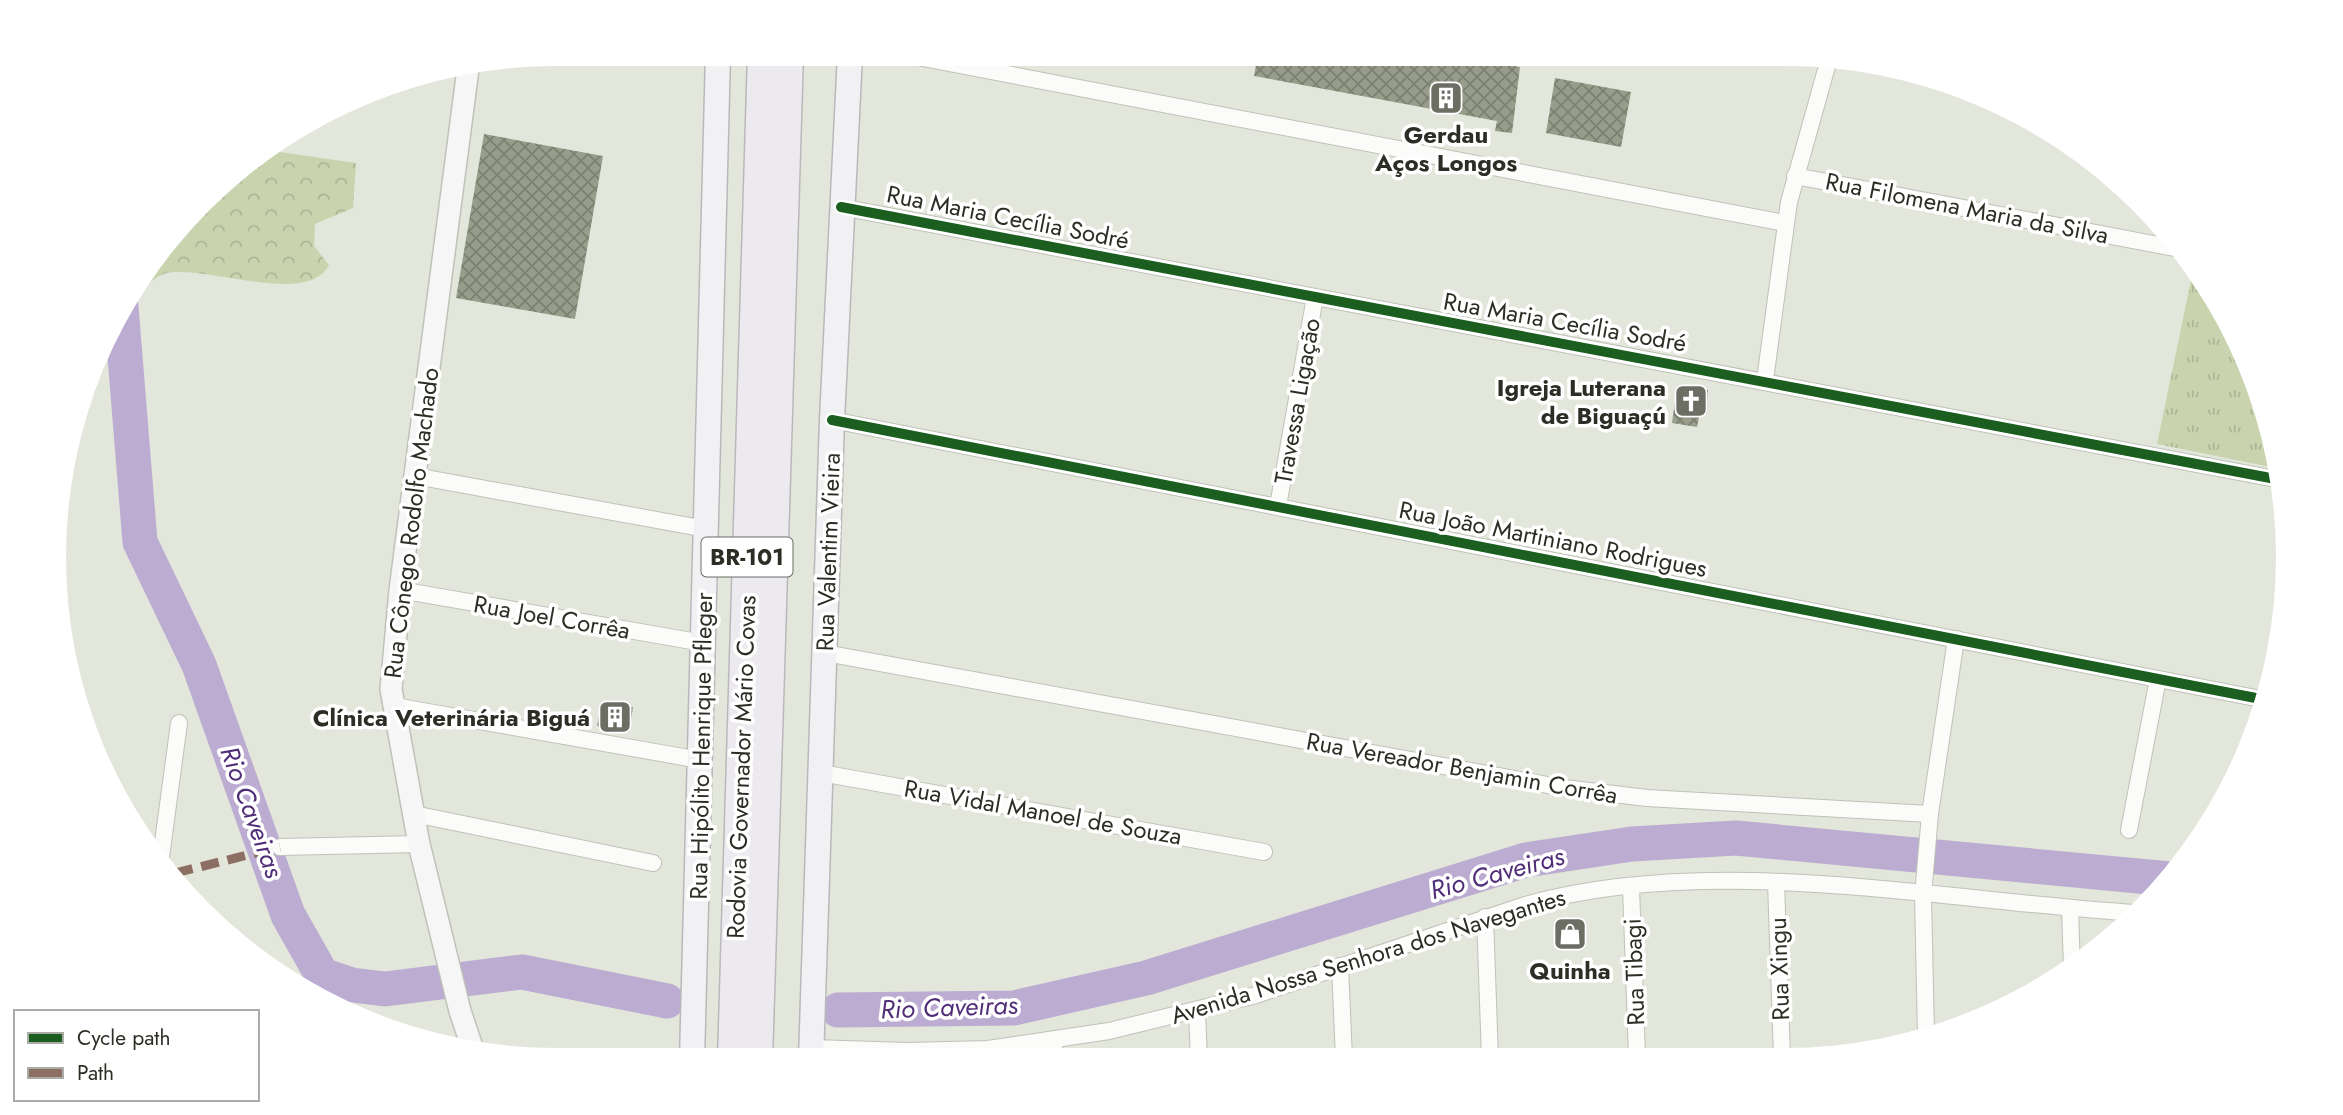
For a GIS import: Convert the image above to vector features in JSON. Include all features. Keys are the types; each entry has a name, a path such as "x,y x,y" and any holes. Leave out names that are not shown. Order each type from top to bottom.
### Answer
{"highway":[{"name":"Rodovia Governador Mário Covas","path":"732,1048 762,66"},
{"name":"Rodovia Governador Mário Covas","path":"758,1048 789,66"}],"main road":[{"name":"Rua Hipólito Henrique Pfleger","path":"692,1048 718,66"},
{"name":"Rua Valentim Vieira","path":"811,1048 832,420 849,66"},
{"name":"Rua Cônego Rodolfo Machado","path":"467,75 391,676 419,844 460,1011 470,1040"}],"street":[{"path":"965,66 1785,223"},
{"path":"1765,380 1785,223 1795,176 1826,69"},
{"name":"Rua Filomena Maria da Silva","path":"1795,176 2165,246"},
{"name":"Rua Maria Cecília Sodré","path":"841,207 1765,380 2270,478"},
{"name":"Travessa Ligação","path":"1278,506 1315,297"},
{"name":"Rua João Martiniano Rodrigues","path":"832,420 2256,698"},
{"path":"415,476 706,529"},
{"name":"Rua Joel Corrêa","path":"400,590 703,643"},
{"path":"1926,1028 1924,872 1929,820 1956,639"},
{"name":"Rua Vereador Benjamin Corrêa","path":"825,653 1564,788 1647,798 1929,820"},
{"path":"2129,830 2158,679"},
{"path":"394,706 700,760"},
{"path":"162,848 179,723"},
{"name":"Rua Vidal Manoel de Souza","path":"821,773 1265,852"},
{"path":"414,814 653,863"},
{"path":"280,847 419,844"},
{"name":"Avenida Nossa Senhora dos Navegantes","path":"976,1048 1054,1041 1197,1012 1553,897 1631,887 1734,880 1776,881 2125,912"},
{"name":"Rua Xingu","path":"1776,881 1782,1048"},
{"name":"Rua Tibagi","path":"1631,887 1637,1048"},
{"path":"2070,909 2071,957"},
{"path":"1485,917 1489,1048"},
{"path":"1340,966 1344,1048"},
{"path":"1197,1012 1199,1048"},
{"path":"1054,1041 1054,1048"}],"green space":[{"path":"281,152 356,163 353,208 315,224 314,246 329,265 317,277 300,283 279,284 185,272 158,276 153,280 210,210"},
{"path":"2191,281 2211,312 2239,370 2260,430 2268,467 2157,444"}],"building":[{"name":"Gerdau Aços Longos","path":"1256,66 1520,67 1512,133 1495,131 1497,121 1254,76"},
{"path":"1555,78 1631,92 1621,147 1546,133"},
{"path":"484,134 603,156 575,319 456,298"},
{"name":"Igreja Luterana de Biguaçú","path":"1677,386 1708,390 1707,414 1700,413 1697,427 1672,423"},
{"name":"Clínica Veterinária Biguá","path":"602,702 617,708 633,707 629,732 597,726"}],"waterway":[{"name":"Rio Caveiras","path":"123,329 140,542 199,665 288,915 322,975 352,985 385,989 522,972 667,1001"},
{"name":"Rio Caveiras","path":"838,1010 1014,1008 1146,978 1526,860 1632,844 1736,838 2158,878"},
{"path":"313,984 322,975"}],"marked path":[{"path":"181,872 280,847"}],"cycle path":[{"path":"841,207 2270,478"},
{"path":"832,420 2256,698"}],"place":[{"name":"Gerdau Aços Longos","path":"1446,98"},
{"name":"Igreja Luterana de Biguaçú","path":"1691,401"},
{"name":"Clínica Veterinária Biguá","path":"615,717"},
{"name":"Quinha","path":"1570,934"}]}
